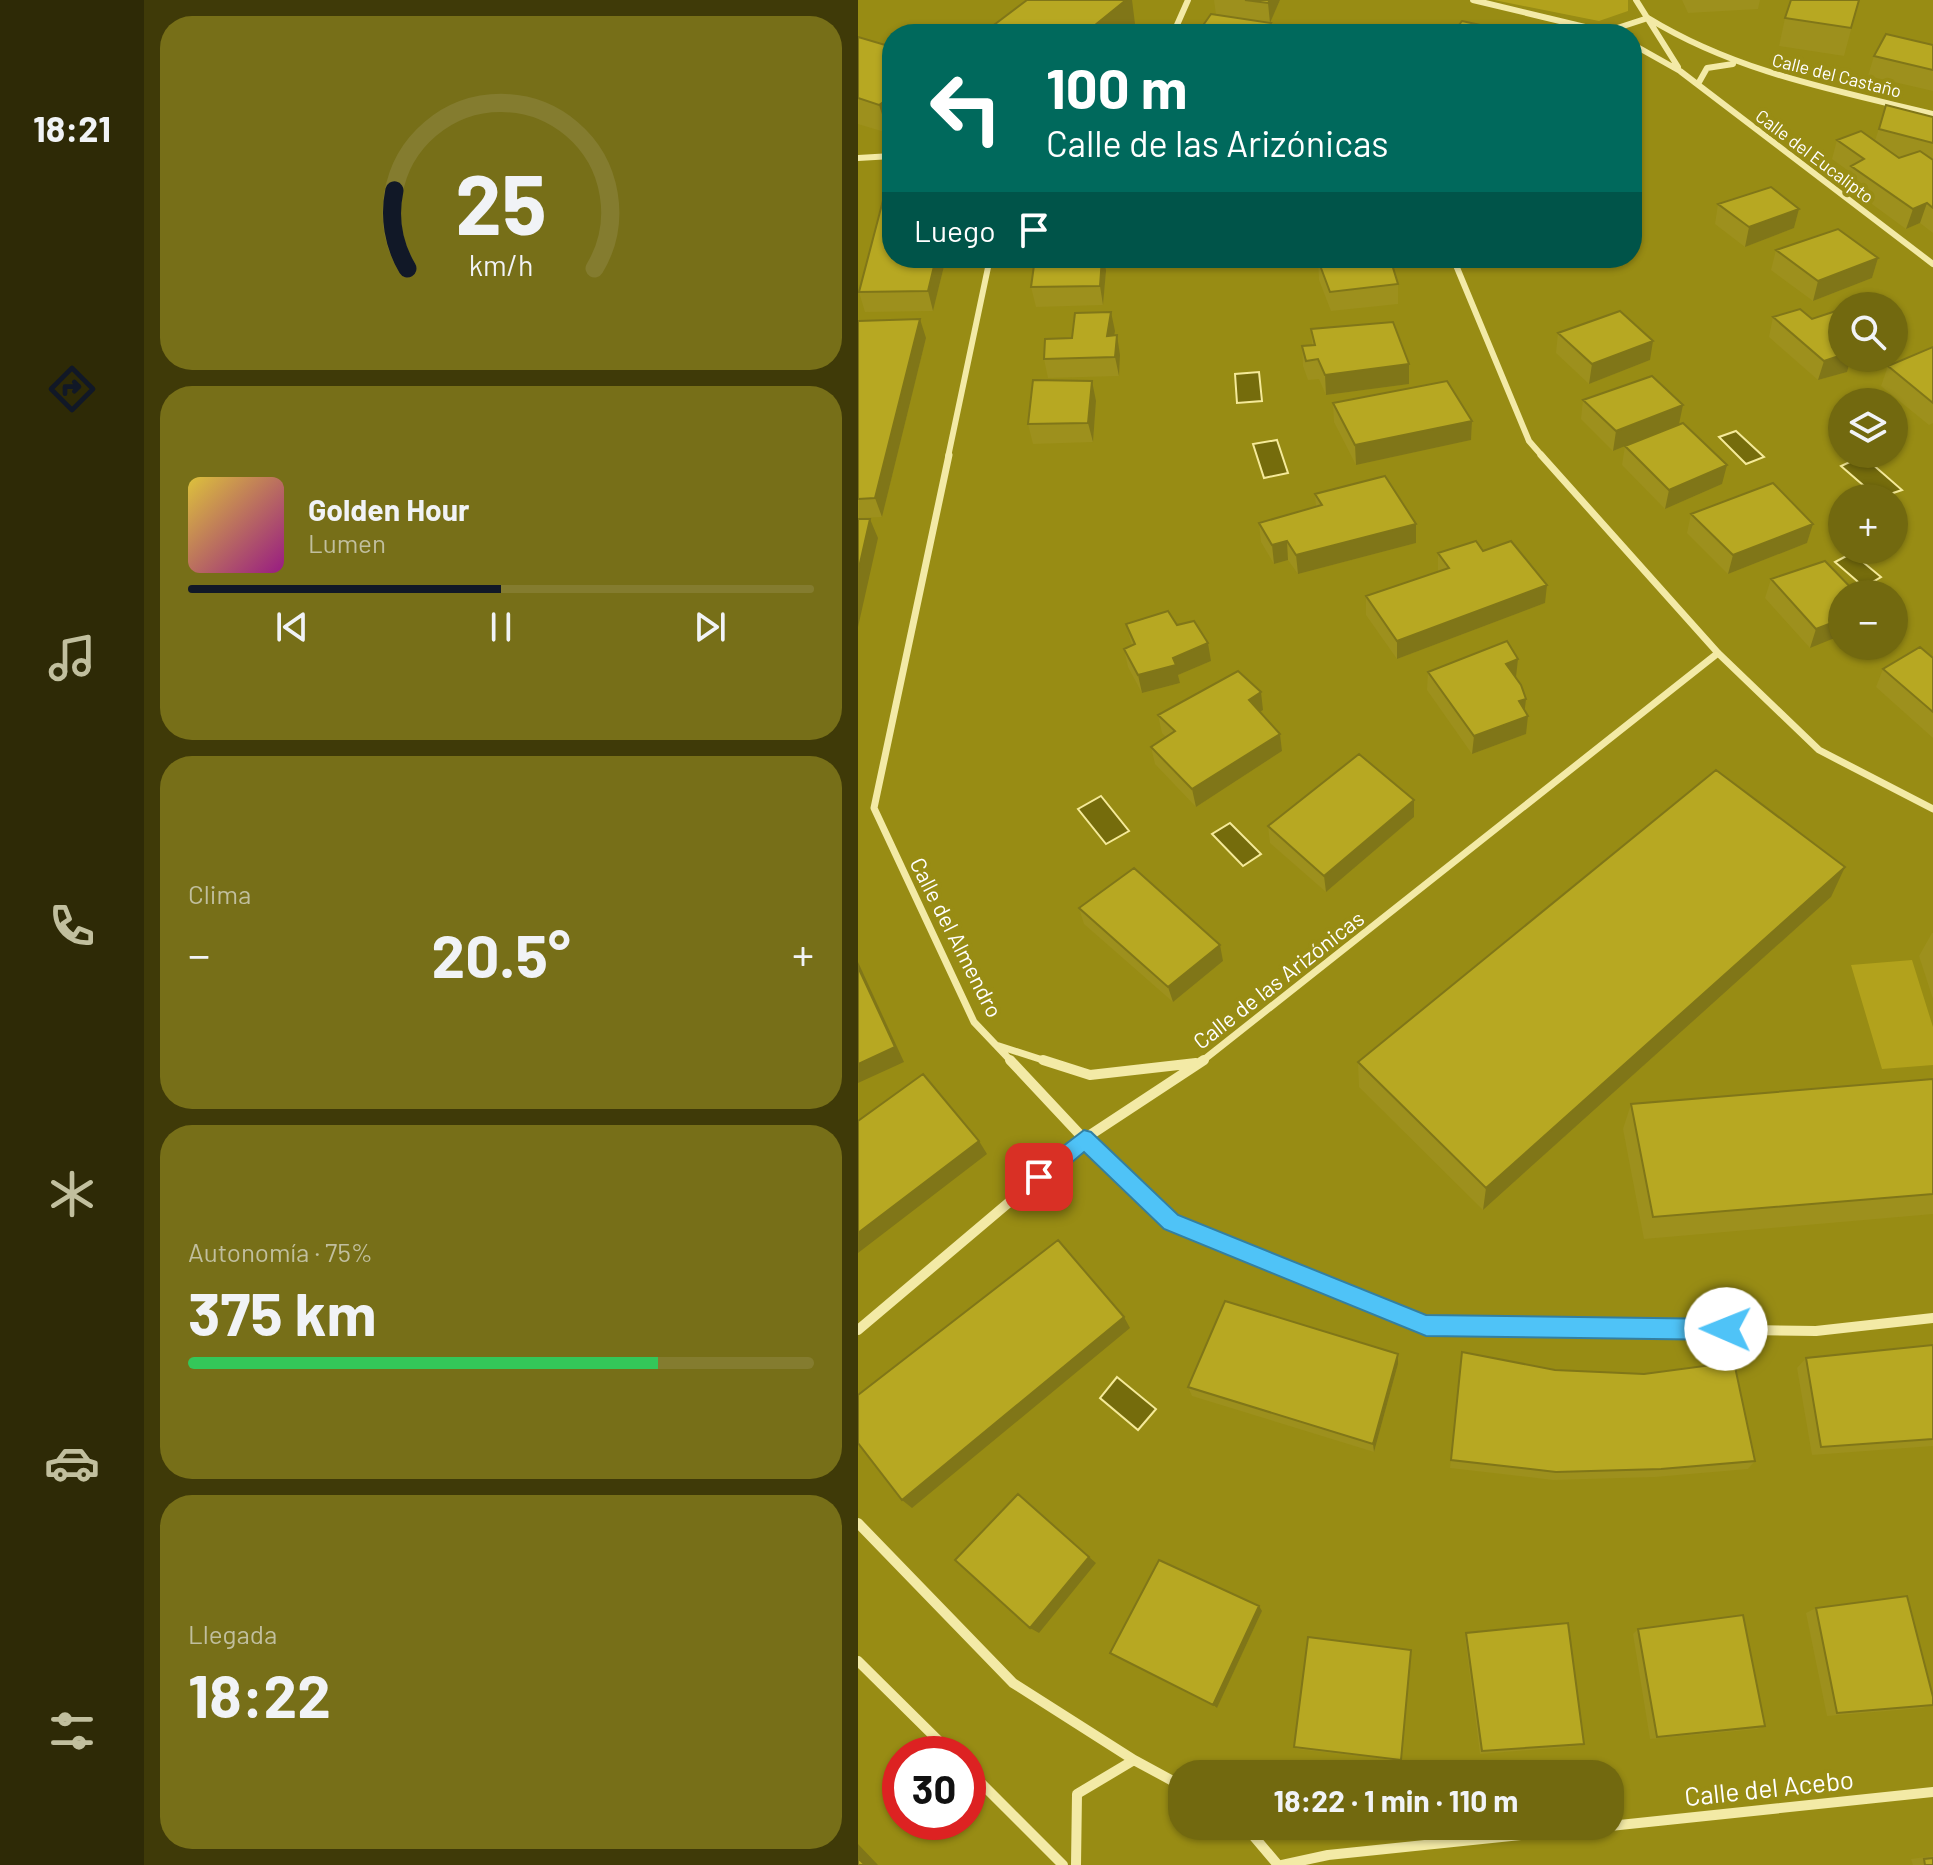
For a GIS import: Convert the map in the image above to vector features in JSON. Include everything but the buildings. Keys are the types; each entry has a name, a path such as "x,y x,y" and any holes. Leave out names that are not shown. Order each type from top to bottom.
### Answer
{"street":[{"path":"1177,24 1188,0"},
{"path":"1473,0 1576,24"},
{"path":"1636,0 1680,71"},
{"path":"1632,24 1648,18"},
{"name":"Calle del Castaño","path":"1648,18 1680,41 1733,63 1933,114"},
{"path":"1642,50 1680,71"},
{"path":"1698,84 1707,68 1733,63"},
{"name":"Calle del Eucalipto","path":"1680,71 1933,264"},
{"path":"858,158 882,157"},
{"name":"Calle del Almendro","path":"988,268 874,808 974,1022 1084,1139 1171,1222 1426,1325 1816,1331 1933,1318"},
{"path":"1457,268 1529,441 1718,653 1819,750 1933,809"},
{"name":"Calle de las Arizónicas","path":"858,1330 1084,1139 1201,1062 1718,653"},
{"path":"995,1045 1090,1075 1201,1062"},
{"path":"858,1523 1013,1683 1168,1778"},
{"path":"858,1661 934,1736"},
{"path":"1076,1865 1077,1794 1134,1760"},
{"path":"986,1788 1063,1865"},
{"name":"Calle del Acebo","path":"1624,1824 1933,1792"},
{"path":"1258,1840 1280,1865"},
{"name":"Calle del Acebo","path":"1280,1865 1328,1855 1473,1840"}],"shaded area":[{"path":"1494,0 1628,0 1628,11 1599,21"},
{"path":"1259,372 1262,401 1237,403 1235,374"},
{"path":"1736,431 1764,457 1746,464 1719,437"},
{"path":"1277,440 1288,473 1264,478 1253,444"},
{"path":"1843,468 1877,468 1895,484 1862,484"},
{"path":"1837,564 1865,564 1881,577 1876,580 1856,580"},
{"path":"1101,796 1129,831 1106,844 1078,809"},
{"path":"1230,823 1261,854 1243,866 1212,834"},
{"path":"1912,960 1933,1027 1933,1065 1882,1069 1851,965"},
{"path":"1117,1377 1156,1409 1138,1430 1100,1398"}],"route":[{"path":"1039,1177 1084,1139 1171,1222 1426,1325 1726,1329"}]}
